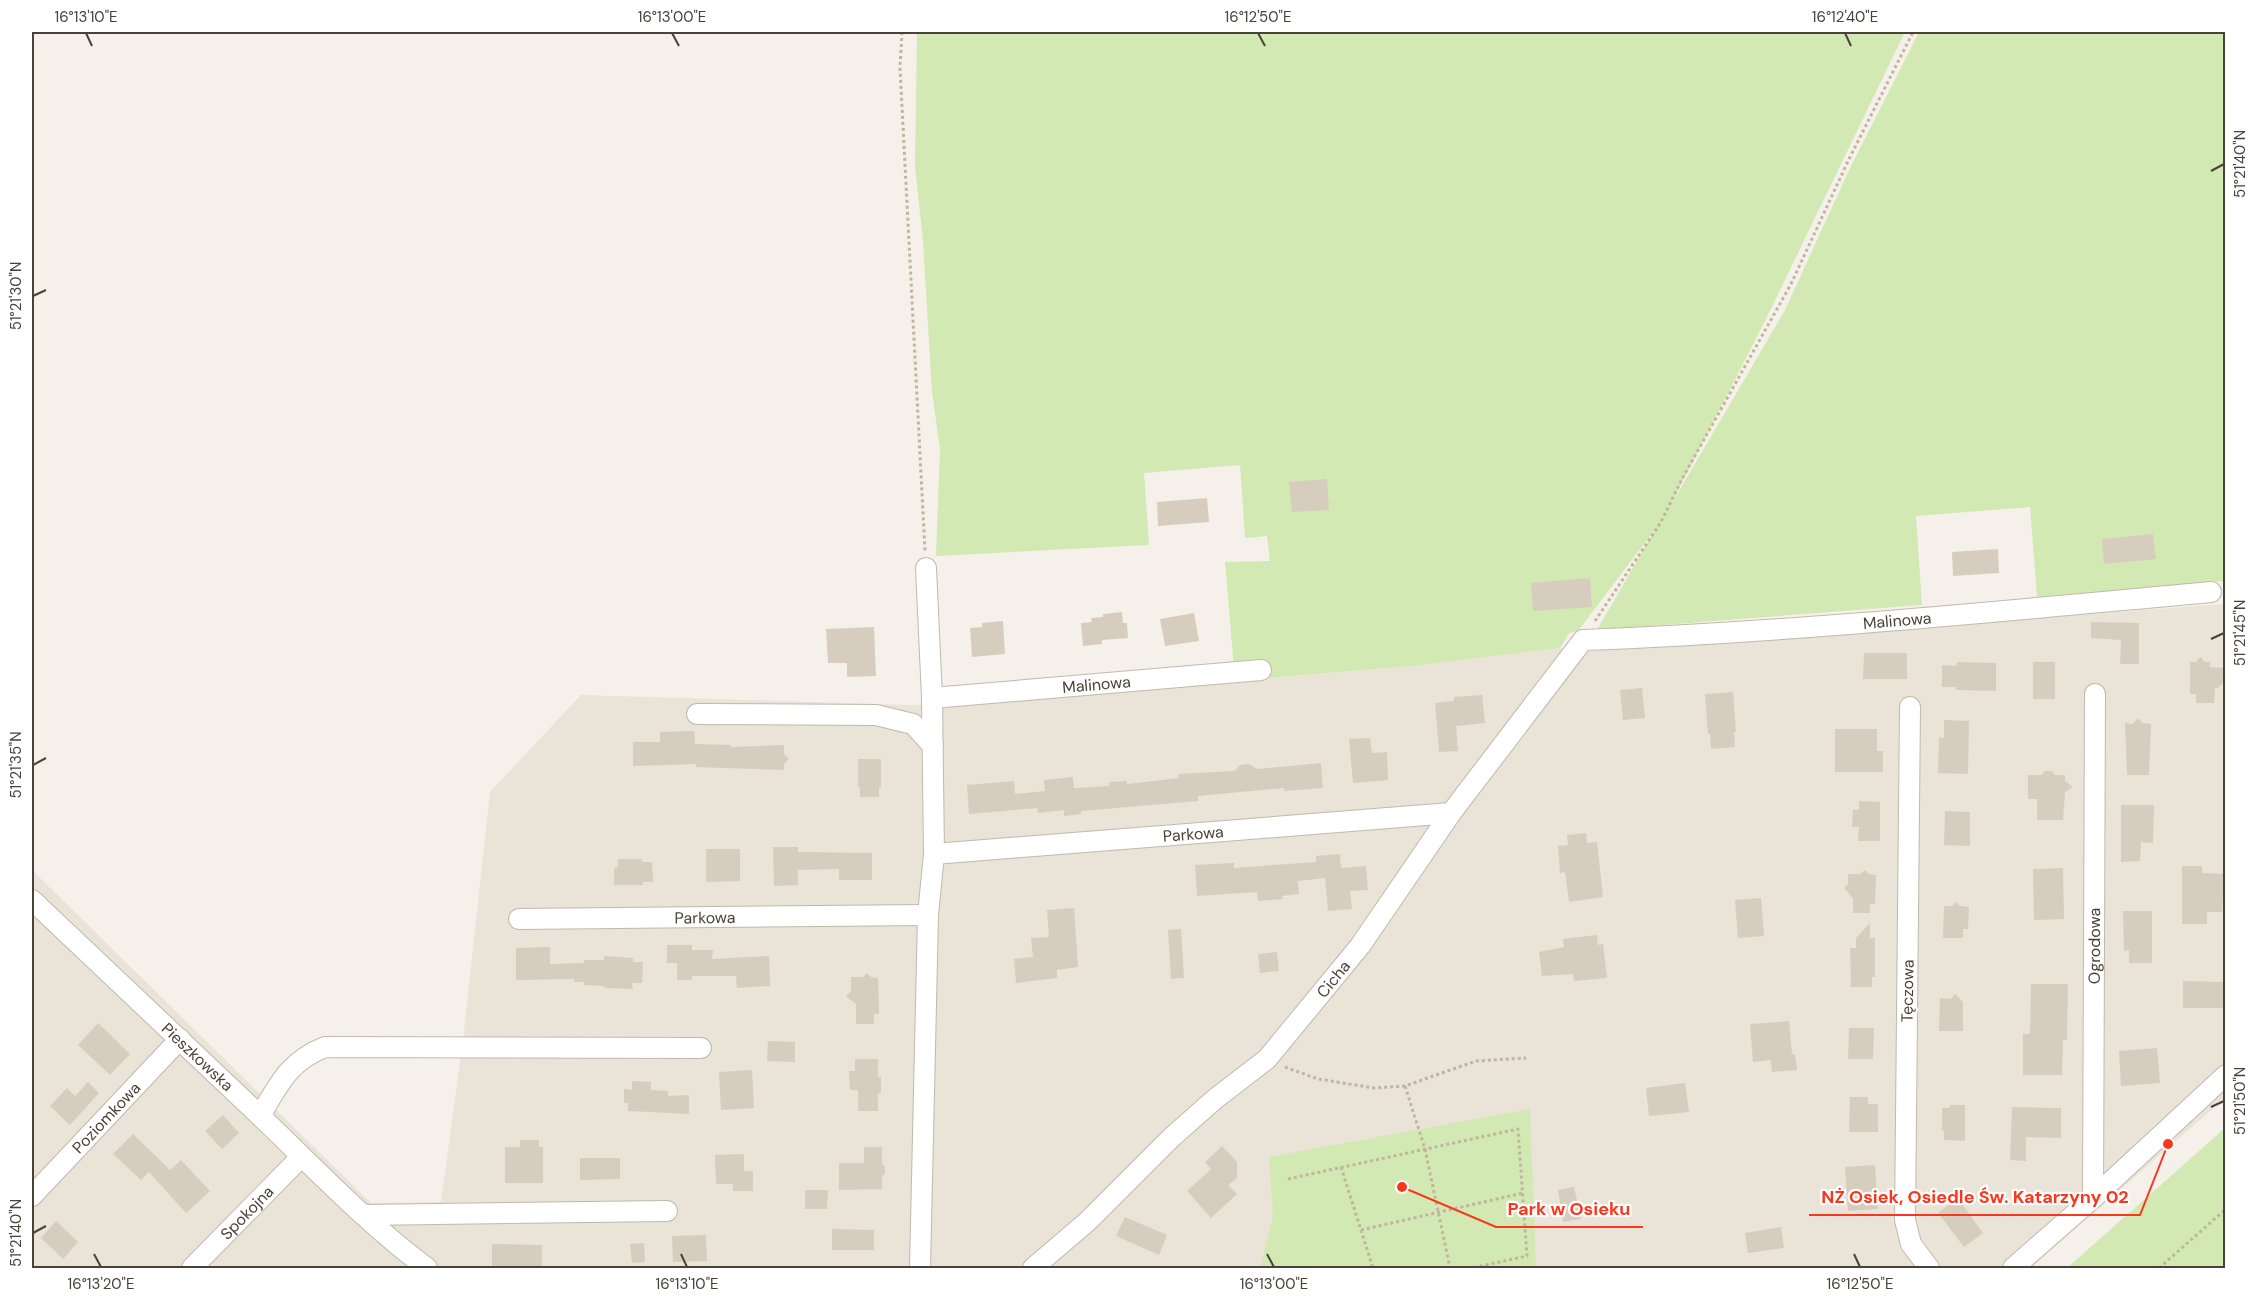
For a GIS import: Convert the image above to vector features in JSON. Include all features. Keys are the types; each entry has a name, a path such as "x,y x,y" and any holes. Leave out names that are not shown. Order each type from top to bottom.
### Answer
{"street":[{"path":"920,1269 928,915 934,854 932,698 926,568"},
{"name":"Malinowa","path":"1583,640 1670,637 1880,622 2211,592"},
{"name":"Cicha","path":"1033,1269 1088,1221 1172,1137 1266,1059 1360,945 1450,813 1583,640"},
{"name":"Malinowa","path":"932,698 1261,670"},
{"name":"Ogrodowa","path":"2093,1198 2096,694"},
{"name":"Tęczowa","path":"1910,707 1905,1220 1911,1244 1929,1269"},
{"path":"698,714 876,715 913,724 933,746"},
{"name":"Parkowa","path":"934,854 1450,813"},
{"name":"Pieszkowska","path":"32,900 364,1215 427,1269"},
{"name":"Parkowa","path":"519,919 928,915"},
{"name":"Poziomkowa","path":"32,1197 180,1039"},
{"path":"260,1116 285,1074 308,1054 325,1047 701,1048"},
{"path":"2013,1269 2226,1075"},
{"name":"Spokojna","path":"192,1269 301,1156"},
{"path":"364,1215 667,1211"}],"path":[{"path":"902,32 900,68 926,568"},
{"path":"1583,640 1661,522 1682,479 1791,284 1849,159 1913,32"},
{"path":"1266,1059 1292,1071 1336,1083 1374,1088 1405,1086 1476,1061 1526,1058"},
{"path":"1405,1086 1425,1149 1450,1269"},
{"path":"1288,1179 1518,1130 1527,1256 1472,1269"},
{"path":"1341,1167 1372,1269"},
{"path":"1361,1230 1523,1193"},
{"path":"2160,1269 2226,1209"}],"shaded area":[{"path":"2225,604 2225,1098 2031,1268 32,1268 32,870 371,1203 441,1202 463,1040 490,792 581,695 945,706 1412,666 1560,648 1580,652"}],"green space":[{"path":"917,32 1905,32 1765,321 1669,508 1784,312 1851,166 1919,32 2225,32 2225,581 2037,597 2030,507 1916,516 1922,605 1597,630 1656,528 1578,631 1569,633 1560,648 1412,666 1235,681 1225,562 1270,561 1267,536 1245,538 1240,465 1144,473 1149,545 936,556 940,449 932,392 923,241 915,167"},
{"path":"1530,1109 1536,1268 1260,1268 1273,1216 1269,1157"},
{"path":"2225,1128 2225,1268 2067,1268"}],"building":[{"path":"1327,479 1329,510 1292,512 1289,482"},
{"path":"1207,498 1209,522 1158,526 1157,502"},
{"path":"2153,534 2156,559 2104,564 2102,539"},
{"path":"1998,549 1999,573 1953,576 1952,552"},
{"path":"1590,578 1592,607 1533,611 1531,583"},
{"path":"1122,612 1123,623 1127,623 1128,638 1102,640 1102,644 1083,646 1081,623 1092,622 1091,618 1103,617 1103,614"},
{"path":"1194,613 1199,641 1165,646 1160,619"},
{"path":"1003,621 1005,654 972,657 970,628 982,627 982,623"},
{"path":"2091,622 2139,623 2139,664 2120,664 2121,640 2091,638"},
{"path":"874,627 876,676 847,677 847,663 828,663 826,629"},
{"path":"1864,653 1907,653 1907,679 1863,679"},
{"path":"2200,657 2205,662 2210,662 2210,667 2226,668 2226,680 2215,688 2214,703 2196,703 2196,694 2190,694 2190,662 2196,662"},
{"path":"1957,662 1996,663 1996,691 1956,690 1956,687 1942,687 1942,665 1956,666"},
{"path":"2033,662 2055,662 2055,699 2033,699"},
{"path":"1642,688 1645,718 1623,720 1620,690"},
{"path":"1733,692 1735,747 1711,749 1705,694"},
{"path":"1482,695 1485,723 1456,726 1458,751 1439,752 1435,703 1454,701 1454,697"},
{"path":"2138,718 2142,723 2151,724 2149,775 2127,775 2125,723 2133,724"},
{"path":"1944,720 1969,721 1968,774 1938,773 1939,737 1944,738"},
{"path":"1835,729 1877,729 1877,751 1883,751 1883,772 1835,772"},
{"path":"694,731 695,744 731,745 731,747 784,745 784,754 789,759 784,764 784,770 696,767 696,764 633,766 633,742 660,742 660,732"},
{"path":"1370,738 1372,753 1387,752 1388,780 1353,783 1349,739"},
{"path":"858,759 881,759 879,797 860,797"},
{"path":"1321,763 1323,788 1284,791 1284,788 1198,796 1198,801 1081,811 1081,814 1064,816 1064,810 1038,813 1037,808 969,814 967,785 1014,781 1015,794 1045,791 1044,780 1073,777 1074,788 1109,786 1109,782 1127,781 1127,784 1179,778 1178,774 1235,771 1240,765 1249,764 1257,769"},
{"path":"2045,771 2052,771 2055,775 2065,775 2065,781 2073,787 2065,792 2063,820 2037,820 2037,799 2028,799 2028,775 2041,775"},
{"path":"1859,801 1880,802 1880,841 1858,841 1859,827 1852,827 1853,810 1859,810"},
{"path":"2121,805 2154,805 2153,843 2141,842 2140,861 2121,862"},
{"path":"1945,811 1970,812 1970,846 1944,845"},
{"path":"1586,833 1587,843 1597,842 1603,897 1569,902 1565,872 1560,873 1558,846 1568,845 1567,835"},
{"path":"773,847 798,847 798,852 872,853 872,880 839,880 839,869 798,870 798,885 774,886"},
{"path":"706,849 740,849 740,881 706,882"},
{"path":"1340,854 1341,868 1366,866 1368,890 1350,891 1352,909 1328,911 1325,878 1298,881 1299,894 1282,896 1283,899 1258,901 1257,892 1197,896 1195,865 1234,863 1234,868 1316,862 1316,856"},
{"path":"618,859 642,859 642,862 652,862 653,882 643,882 643,885 614,885 614,868 618,867"},
{"path":"2182,866 2202,866 2202,873 2226,874 2226,894 2223,895 2222,912 2207,912 2207,924 2182,924"},
{"path":"2063,868 2064,919 2034,920 2033,869"},
{"path":"1865,870 1869,874 1876,875 1875,904 1870,904 1870,913 1853,913 1853,899 1844,888 1848,884 1848,874 1860,874"},
{"path":"1761,898 1764,936 1738,938 1735,900"},
{"path":"1956,902 1960,906 1969,907 1968,929 1963,929 1963,938 1943,938 1944,906 1952,906"},
{"path":"1074,908 1078,967 1057,970 1057,978 1016,983 1014,959 1033,957 1031,938 1049,937 1047,910"},
{"path":"2123,911 2152,911 2152,963 2129,963 2129,950 2124,951"},
{"path":"1870,923 1870,938 1875,938 1875,977 1872,977 1872,987 1851,987 1850,948 1856,948 1856,938"},
{"path":"1181,929 1184,978 1171,979 1168,930"},
{"path":"1597,935 1598,945 1603,944 1607,978 1574,981 1573,974 1542,976 1539,952 1564,947 1563,939"},
{"path":"667,945 692,945 692,950 713,950 712,959 769,956 770,986 737,988 736,976 692,976 692,980 677,980 677,963 667,963"},
{"path":"550,947 550,964 584,963 584,960 604,960 604,956 633,958 633,962 643,962 642,983 632,983 633,989 584,985 584,982 574,982 574,979 516,980 516,948"},
{"path":"1277,952 1279,971 1260,973 1258,954"},
{"path":"867,973 871,977 878,978 879,1014 874,1014 874,1024 856,1024 856,1004 846,996 851,991 851,977 863,977"},
{"path":"2183,981 2226,982 2226,1008 2183,1008"},
{"path":"2031,984 2068,984 2067,1040 2063,1040 2062,1075 2023,1075 2023,1034 2030,1034"},
{"path":"1955,994 1963,1002 1963,1031 1939,1031 1940,998 1951,999"},
{"path":"1789,1021 1792,1054 1795,1054 1797,1070 1772,1072 1771,1060 1753,1062 1750,1024"},
{"path":"98,1023 130,1054 110,1075 78,1045"},
{"path":"1849,1028 1874,1028 1873,1059 1848,1059"},
{"path":"768,1041 795,1042 795,1062 767,1061"},
{"path":"2157,1048 2160,1083 2121,1086 2119,1051"},
{"path":"855,1059 878,1059 881,1093 878,1093 878,1111 858,1111 858,1090 850,1090 849,1071 855,1071"},
{"path":"752,1070 754,1108 721,1110 719,1072"},
{"path":"632,1081 651,1082 651,1090 668,1091 668,1096 689,1095 689,1114 628,1111 628,1103 624,1103 624,1089 632,1090"},
{"path":"88,1082 99,1093 70,1125 50,1106 67,1088 75,1096"},
{"path":"1685,1083 1689,1112 1649,1116 1646,1088"},
{"path":"1850,1097 1868,1097 1868,1104 1878,1104 1878,1132 1849,1132"},
{"path":"1950,1105 1965,1105 1965,1141 1944,1140 1942,1108 1950,1108"},
{"path":"2012,1107 2061,1108 2061,1138 2026,1137 2026,1161 2010,1160"},
{"path":"223,1115 239,1133 222,1149 205,1131"},
{"path":"133,1134 170,1170 181,1160 210,1191 186,1213 149,1172 141,1180 113,1154"},
{"path":"520,1140 539,1140 539,1147 543,1147 543,1183 505,1183 505,1147 520,1147"},
{"path":"1222,1146 1237,1162 1237,1178 1228,1185 1237,1194 1211,1218 1187,1191 1211,1169 1205,1162"},
{"path":"864,1147 882,1147 882,1163 885,1173 882,1177 882,1189 839,1190 839,1163 864,1163"},
{"path":"744,1154 744,1171 753,1171 753,1191 733,1191 733,1184 716,1184 715,1155"},
{"path":"580,1158 620,1158 620,1179 580,1180"},
{"path":"1875,1165 1878,1209 1848,1211 1845,1167"},
{"path":"1574,1187 1581,1219 1563,1222 1558,1190"},
{"path":"805,1190 828,1190 827,1209 805,1209"},
{"path":"1958,1198 1983,1233 1964,1247 1938,1213"},
{"path":"1125,1217 1167,1235 1159,1255 1116,1236"},
{"path":"56,1221 78,1242 63,1259 41,1238"},
{"path":"1781,1227 1784,1248 1748,1253 1745,1233"},
{"path":"832,1229 874,1230 874,1250 832,1250"},
{"path":"706,1235 707,1261 673,1262 672,1236"},
{"path":"644,1243 645,1262 632,1263 630,1244"},
{"path":"492,1244 542,1245 542,1269 492,1269"}],"place":[{"name":"NŻ Osiek, Osiedle Św. Katarzyny 02","path":"2168,1144"},
{"name":"Park w Osieku","path":"1402,1187"}]}
